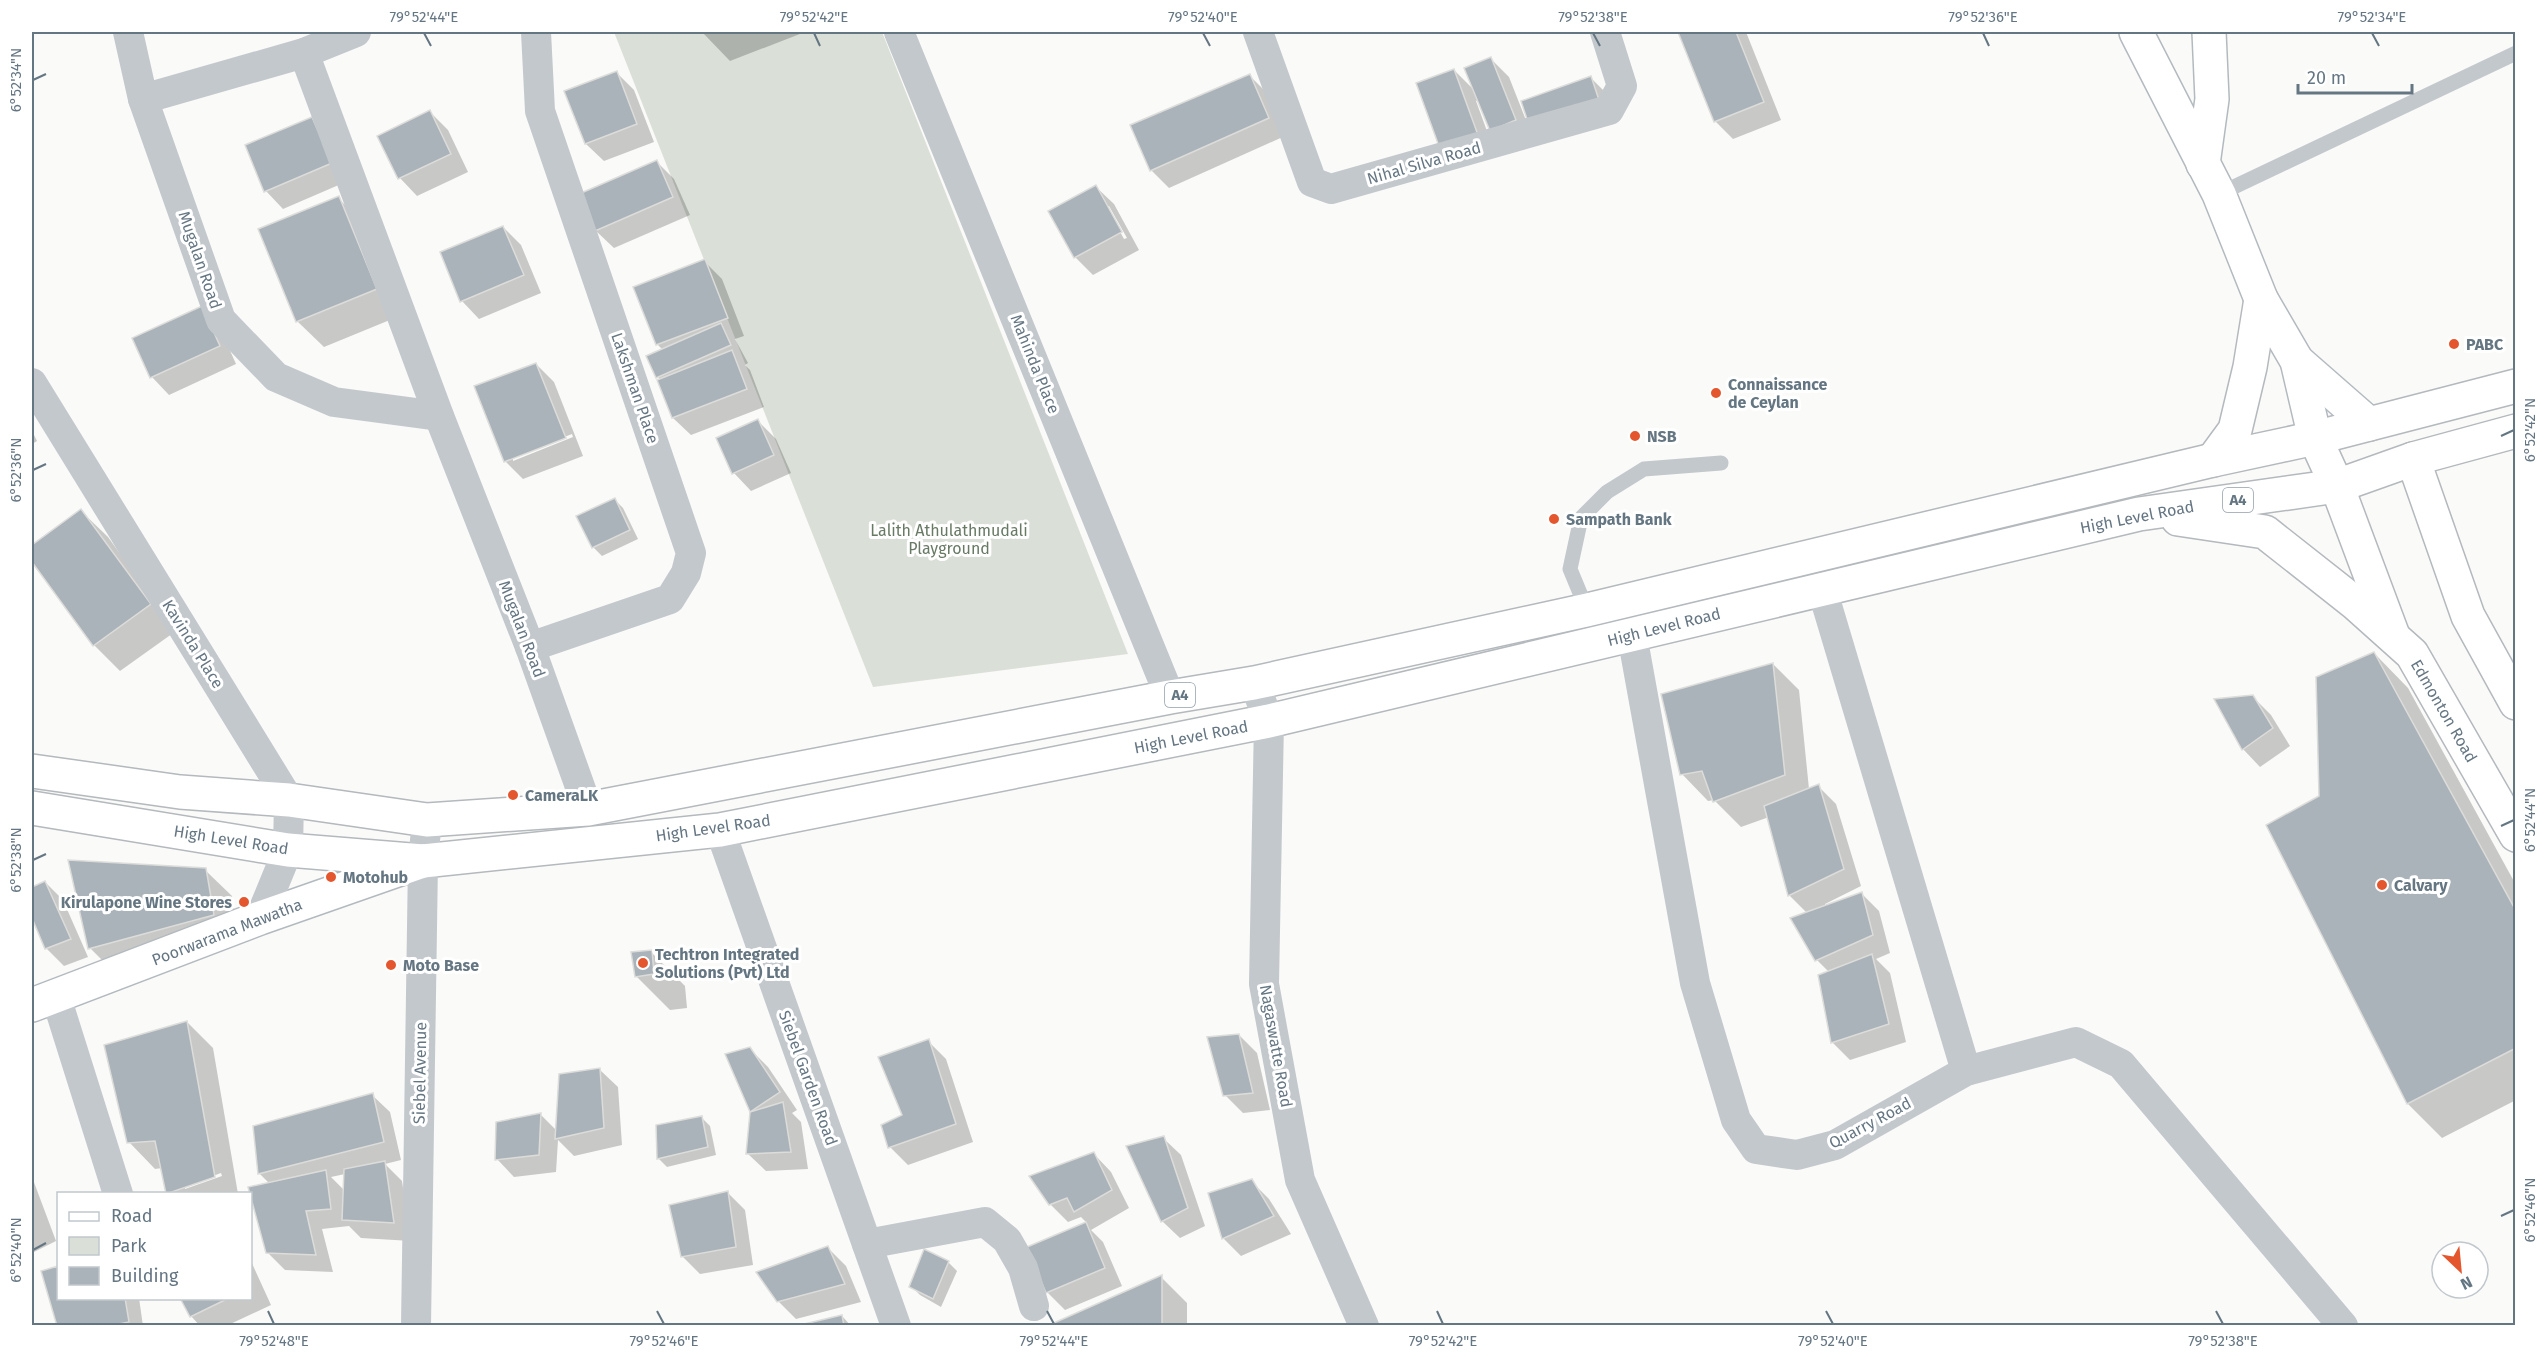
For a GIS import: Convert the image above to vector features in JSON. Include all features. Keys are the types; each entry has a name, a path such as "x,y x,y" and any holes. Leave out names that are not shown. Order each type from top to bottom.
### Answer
{"main road":[{"path":"2136,32 2219,194 2261,299 2297,361 2413,459 2468,616 2516,703"},
{"path":"2203,164 2212,99 2209,32"},
{"path":"2213,460 2235,430 2250,367 2261,299"},
{"name":"Edmonton Road","path":"2297,361 2315,438 2337,486 2394,638 2412,654 2516,835"},
{"name":"A4","path":"2315,438 2516,386"},
{"name":"A4","path":"2337,486 2413,459 2516,431"},
{"name":"High Level Road","path":"32,771 180,792 289,800 427,820 588,809 1170,697 1254,683 1587,610 2213,460 2315,438"},
{"name":"High Level Road","path":"32,808 288,850 423,861 720,830 1269,721 2139,514 2337,486"},
{"path":"2139,514 2265,531 2355,603 2394,638"},
{"name":"Poorwarama Mawatha","path":"44,1001 260,918 423,861"}],"street":[{"name":"Mugalan Road","path":"128,32 143,99 221,320 276,377 334,402 439,416"},
{"path":"143,99 304,53 356,32"},
{"name":"Lakshman Place","path":"530,647 670,599 686,573 691,553 540,111 536,32"},
{"name":"Mahinda Place","path":"899,32 1170,697"},
{"name":"Nihal Silva Road","path":"1258,32 1312,182 1330,189 1609,110 1622,86 1605,32"},
{"name":"Mugalan Road","path":"304,53 439,416 530,647 588,809"},
{"name":"Kavinda Place","path":"32,383 289,800"},
{"path":"1821,589 1966,1071"},
{"name":"Quarry Road","path":"1632,635 1695,983 1736,1120 1756,1149 1797,1155 1834,1145 1966,1071 2076,1042 2121,1064 2343,1326"},
{"name":"Nagaswatte Road","path":"1254,683 1269,721 1264,984 1300,1180 1364,1326"},
{"path":"260,918 288,850 289,800"},
{"name":"Siebel Avenue","path":"416,1326 423,861 427,820"},
{"name":"Siebel Garden Road","path":"720,830 896,1326"},
{"path":"44,1001 117,1192"},
{"path":"867,1244 985,1222 1007,1240 1023,1268 1034,1306"}],"lane":[{"path":"2219,194 2516,53"},
{"path":"1587,610 1570,569 1581,518 1607,492 1644,469 1721,463"}],"green space":[{"name":"Lalith Athulathmudali Playground","path":"614,32 882,32 1128,654 873,687"}],"building":[{"path":"1678,32 1736,32 1764,102 1714,122"},
{"path":"1491,57 1516,120 1490,131 1464,68"},
{"path":"1454,69 1478,135 1440,149 1416,83"},
{"path":"617,71 637,124 585,144 564,91"},
{"path":"1250,74 1269,118 1150,171 1130,125"},
{"path":"1591,76 1599,100 1529,125 1521,101"},
{"path":"430,110 451,154 398,179 377,136"},
{"path":"312,117 332,163 264,192 245,145"},
{"path":"657,160 673,197 595,231 579,194"},
{"path":"1096,185 1122,232 1074,258 1048,211"},
{"path":"339,196 377,289 296,322 258,229"},
{"path":"503,226 524,275 460,302 440,252"},
{"path":"705,259 728,318 656,345 633,287"},
{"path":"202,306 220,346 150,378 132,338"},
{"path":"721,323 731,345 656,378 646,356"},
{"path":"732,350 747,389 672,418 657,380"},
{"path":"536,363 566,438 504,462 474,386"},
{"path":"758,419 774,455 732,474 716,438"},
{"path":"615,498 630,530 592,548 576,516"},
{"path":"81,509 151,604 93,646 32,562 32,545"},
{"path":"2374,652 2516,911 2516,1048 2407,1104 2266,825 2319,796 2316,677"},
{"path":"1773,663 1785,775 1713,802 1702,771 1680,775 1661,694"},
{"path":"2253,695 2273,728 2242,750 2214,699"},
{"path":"1819,784 1844,869 1788,896 1764,806"},
{"path":"68,860 206,868 214,915 88,949"},
{"path":"45,881 71,939 45,949 32,918 32,887"},
{"path":"1862,892 1873,935 1815,961 1790,918"},
{"name":"Techtron Integrated Solutions (Pvt) Ltd","path":"652,950 654,974 635,977 631,952"},
{"path":"1872,954 1889,1024 1831,1043 1818,975"},
{"path":"187,1021 215,1177 166,1192 155,1141 127,1143 104,1045"},
{"path":"1239,1034 1253,1093 1223,1096 1207,1037"},
{"path":"929,1039 956,1124 888,1148 881,1125 902,1115 878,1057"},
{"path":"750,1047 780,1092 750,1112 725,1054"},
{"path":"600,1068 604,1128 555,1139 559,1074"},
{"path":"373,1093 384,1142 258,1174 253,1126"},
{"path":"783,1102 791,1152 746,1154 750,1112"},
{"path":"541,1113 539,1155 495,1160 496,1122"},
{"path":"702,1116 708,1147 657,1159 656,1125"},
{"path":"1164,1136 1188,1208 1161,1222 1126,1146"},
{"path":"1094,1152 1112,1190 1074,1212 1067,1198 1049,1205 1029,1176"},
{"path":"385,1161 394,1223 342,1220 344,1169"},
{"path":"326,1170 331,1209 306,1211 316,1255 266,1253 252,1202 252,1192 249,1192 248,1187"},
{"path":"1252,1179 1274,1216 1222,1239 1208,1193"},
{"path":"728,1191 736,1247 681,1257 669,1205"},
{"path":"1086,1222 1105,1268 1046,1293 1027,1247"},
{"path":"828,1246 845,1284 777,1302 756,1272"},
{"path":"924,1249 949,1261 933,1299 909,1287"},
{"path":"57,1266 57,1300 125,1300 129,1322 109,1326 57,1326 41,1271"},
{"path":"1162,1275 1162,1326 1047,1326"},
{"path":"181,1300 225,1300 190,1317"},
{"path":"842,1315 844,1326 796,1326"}],"place":[{"name":"PABC","path":"2454,344"},
{"name":"Connaissance de Ceylan","path":"1716,393"},
{"name":"NSB","path":"1635,436"},
{"name":"Sampath Bank","path":"1554,519"},
{"name":"CameraLK","path":"513,795"},
{"name":"Motohub","path":"331,877"},
{"name":"Calvary","path":"2382,885"},
{"name":"Kirulapone Wine Stores","path":"244,902"},
{"name":"Techtron Integrated Solutions (Pvt) Ltd","path":"643,963"},
{"name":"Moto Base","path":"391,965"}]}
